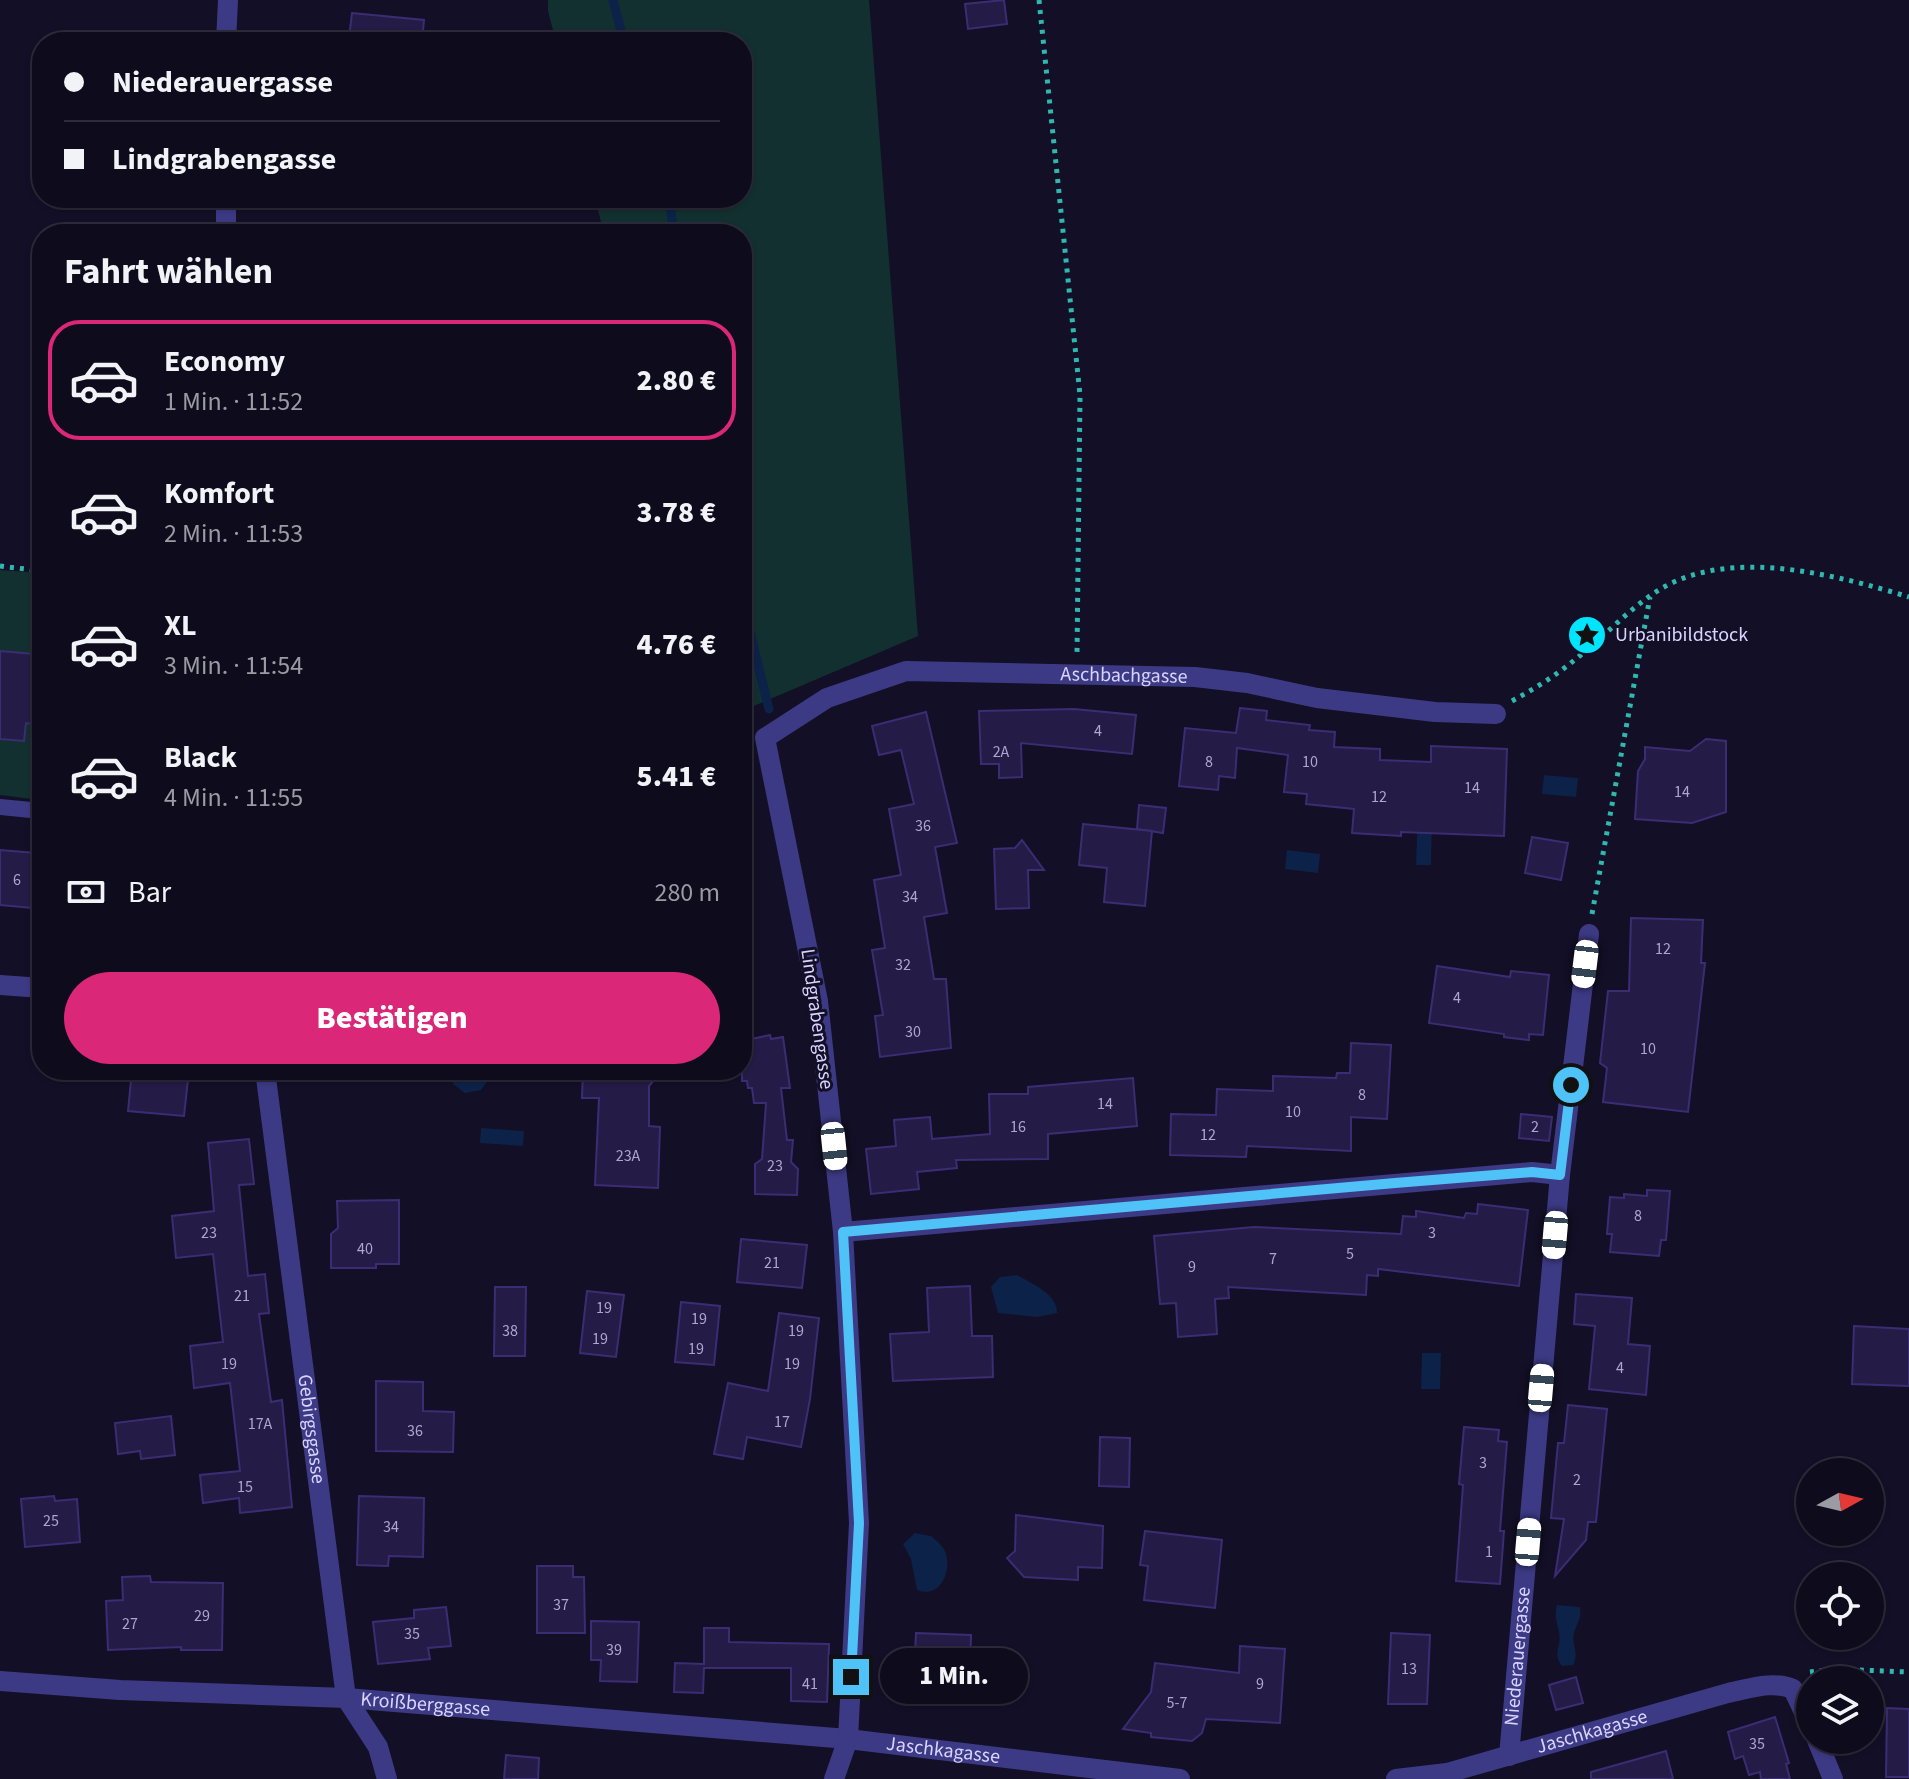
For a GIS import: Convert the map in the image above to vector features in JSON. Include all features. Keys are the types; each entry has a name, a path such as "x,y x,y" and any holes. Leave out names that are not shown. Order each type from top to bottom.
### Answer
{"street":[{"path":"226,32 228,0"},
{"name":"Aschbachgasse","path":"765,738 827,698 906,671 1195,677 1247,683 1317,698 1435,712 1496,714"},
{"name":"Lindgrabengasse","path":"765,738 818,1001 843,1232 859,1523 848,1739 834,1779"},
{"name":"Niederauergasse","path":"1509,1756 1560,1175 1589,934"},
{"path":"0,985 32,987"},
{"name":"Gebirgsgasse","path":"266,1080 346,1698 378,1747 387,1779"},
{"path":"843,1232 1532,1172 1560,1175"},
{"name":"Kroißberggasse","path":"0,1681 120,1690 346,1698 848,1739"},
{"name":"Jaschkagasse","path":"1396,1779 1447,1773 1728,1693 1764,1686 1786,1686"},
{"path":"1786,1686 1796,1694"},
{"name":"Jaschkagasse","path":"848,1739 1180,1779"},
{"path":"1823,1754 1833,1779"}],"lane":[{"path":"0,807 32,810"}],"path":[{"path":"1039,0 1080,395 1077,674"},
{"path":"0,566 32,570"},
{"path":"1496,714 1558,673 1650,596 1664,587 1701,573 1754,568 1817,573 1909,597"},
{"path":"1589,934 1650,596"},
{"path":"1786,1686 1802,1675 1833,1669 1909,1672"}],"green space":[{"path":"548,0 869,0 918,636 752,707 752,224 602,224 598,208 752,208 752,32 553,32"},
{"path":"0,570 32,572 32,798 0,795"}],"water":[{"path":"1544,775 1578,778 1576,797 1542,794"},
{"path":"1418,812 1432,813 1431,865 1416,865"},
{"path":"1287,850 1320,854 1318,873 1285,869"},
{"path":"453,1080 488,1080 481,1090 465,1093 453,1084"},
{"path":"481,1128 524,1131 523,1146 480,1143"},
{"path":"1017,1275 1049,1295 1057,1313 1037,1317 998,1313 991,1287 1000,1277"},
{"path":"1422,1353 1441,1353 1440,1389 1421,1389"},
{"path":"915,1533 931,1536 945,1551 946,1574 932,1591 917,1590 911,1559 903,1544"},
{"path":"1557,1605 1580,1607 1573,1637 1576,1657 1573,1665 1562,1666 1558,1657"}],"building":[{"path":"1004,0 1007,24 968,29 965,4"},
{"path":"352,13 424,20 423,32 350,32"},
{"path":"0,651 32,654 32,724 26,723 24,741 0,739"},
{"path":"1240,708 1267,711 1266,720 1310,725 1309,730 1335,732 1334,747 1380,749 1380,760 1431,762 1431,746 1507,749 1504,836 1352,833 1354,809 1306,804 1307,794 1284,792 1288,755 1237,748 1235,778 1219,776 1218,790 1179,786 1185,728 1236,733"},
{"path":"1074,709 1136,715 1132,754 1021,743 1022,777 999,778 999,764 981,764 979,711"},
{"path":"926,712 957,843 935,847 947,913 924,917 934,979 946,979 951,1048 880,1057 875,1016 883,1015 872,950 885,948 874,880 901,875 889,809 914,804 901,750 879,755 872,726"},
{"path":"1706,739 1726,741 1726,812 1692,823 1635,819 1638,771 1645,759 1645,747 1690,751"},
{"path":"1139,805 1166,808 1163,833 1137,829"},
{"path":"1083,824 1152,831 1145,906 1104,902 1107,868 1079,865"},
{"path":"1532,837 1568,843 1561,880 1525,873"},
{"path":"1022,840 1044,870 1028,870 1029,908 996,909 994,849 1015,848"},
{"path":"0,850 32,853 32,908 0,905"},
{"path":"1631,918 1703,920 1701,963 1705,963 1688,1112 1603,1102 1607,1068 1600,1063 1608,991 1629,991"},
{"path":"1437,966 1510,977 1511,971 1549,975 1543,1035 1529,1034 1529,1040 1429,1023"},
{"path":"770,1035 771,1039 783,1037 790,1088 781,1088 787,1140 793,1140 791,1162 798,1169 797,1195 755,1194 755,1164 762,1159 766,1103 754,1103 752,1088 748,1088 747,1081 742,1081 752,1080 752,1039"},
{"path":"1351,1043 1391,1045 1387,1119 1351,1117 1351,1151 1247,1146 1246,1157 1170,1155 1171,1114 1216,1115 1217,1089 1273,1091 1273,1076 1336,1078 1337,1073 1350,1073"},
{"path":"1133,1078 1137,1126 1048,1134 1048,1159 956,1160 957,1168 917,1172 919,1189 871,1194 866,1149 896,1146 894,1120 930,1117 932,1139 990,1134 989,1094 1028,1094 1028,1087"},
{"path":"131,1080 188,1080 184,1116 128,1111"},
{"path":"583,1080 654,1080 649,1086 649,1126 660,1127 658,1188 595,1185 599,1098 582,1098"},
{"path":"1521,1114 1552,1117 1549,1141 1519,1138"},
{"path":"249,1139 254,1184 239,1185 248,1276 265,1274 269,1313 259,1314 271,1402 282,1400 292,1507 240,1513 239,1498 203,1503 200,1475 240,1471 230,1383 194,1388 190,1346 223,1342 213,1254 176,1258 172,1216 214,1211 208,1143"},
{"path":"1647,1190 1670,1191 1666,1240 1661,1240 1659,1256 1610,1252 1612,1234 1607,1234 1610,1197 1624,1198 1624,1194 1647,1196"},
{"path":"399,1200 399,1264 376,1264 376,1268 331,1268 331,1234 338,1228 337,1201"},
{"path":"1478,1204 1528,1210 1519,1286 1378,1269 1378,1276 1367,1275 1366,1295 1228,1287 1229,1298 1215,1299 1217,1334 1178,1337 1176,1303 1160,1304 1154,1236 1254,1227 1401,1234 1403,1216 1416,1217 1416,1211 1464,1218 1466,1213 1477,1214"},
{"path":"741,1239 807,1245 802,1288 737,1282"},
{"path":"970,1286 972,1336 992,1336 993,1377 893,1381 890,1334 929,1332 927,1288"},
{"path":"495,1287 526,1287 525,1356 494,1356"},
{"path":"587,1291 624,1295 616,1357 580,1353"},
{"path":"1576,1294 1632,1298 1628,1344 1650,1346 1646,1395 1589,1389 1595,1326 1574,1324"},
{"path":"681,1302 720,1306 714,1365 675,1362"},
{"path":"779,1313 819,1318 801,1447 747,1437 743,1459 714,1454 728,1383 768,1391"},
{"path":"1854,1326 1909,1329 1909,1386 1852,1384"},
{"path":"376,1381 423,1382 423,1411 454,1412 453,1452 376,1451"},
{"path":"1568,1405 1607,1409 1596,1522 1588,1522 1586,1540 1555,1576 1564,1519 1551,1518 1558,1443 1564,1443"},
{"path":"171,1416 175,1455 141,1459 140,1451 118,1454 115,1423"},
{"path":"1464,1427 1499,1430 1498,1441 1507,1442 1500,1531 1504,1531 1500,1584 1456,1581"},
{"path":"1100,1437 1130,1438 1129,1487 1099,1486"},
{"path":"54,1496 55,1501 77,1499 80,1542 25,1547 21,1499"},
{"path":"359,1496 424,1498 423,1557 389,1556 388,1566 357,1565"},
{"path":"1016,1515 1103,1526 1102,1568 1078,1567 1078,1580 1024,1577 1007,1558 1015,1551"},
{"path":"1145,1531 1222,1540 1215,1608 1144,1600 1148,1566 1140,1565"},
{"path":"537,1566 573,1566 573,1577 584,1577 585,1633 537,1633"},
{"path":"150,1576 151,1582 223,1583 222,1650 181,1650 181,1647 108,1650 106,1601 123,1600 122,1577"},
{"path":"446,1607 451,1646 428,1648 430,1659 378,1664 373,1622 414,1618 414,1610"},
{"path":"591,1621 639,1622 637,1682 600,1681 601,1660 591,1660"},
{"path":"704,1628 729,1628 729,1642 829,1644 827,1702 791,1701 791,1668 704,1668 703,1693 674,1692 675,1663 704,1664"},
{"path":"916,1633 971,1635 969,1698 913,1696"},
{"path":"1391,1633 1430,1635 1427,1704 1388,1704"},
{"path":"1240,1646 1285,1649 1280,1723 1206,1719 1202,1733 1192,1741 1151,1737 1151,1733 1123,1729 1151,1692 1155,1663 1239,1673"},
{"path":"1576,1677 1583,1703 1556,1710 1549,1685"},
{"path":"1887,1708 1909,1709 1909,1777 1886,1777"},
{"path":"1775,1717 1789,1763 1786,1764 1790,1779 1761,1779 1760,1772 1749,1775 1743,1756 1735,1759 1728,1732"},
{"path":"1666,1751 1673,1779 1591,1779 1591,1772"},
{"path":"506,1755 539,1758 538,1779 504,1779"}],"waterway":[{"path":"613,0 621,32"},
{"path":"670,208 673,224"},
{"path":"752,640 769,709"}],"place":[{"name":"Urbanibildstock","path":"1587,635"}],"route":[{"path":"851,1677 859,1523 843,1232 1532,1172 1560,1175 1571,1085"}]}
